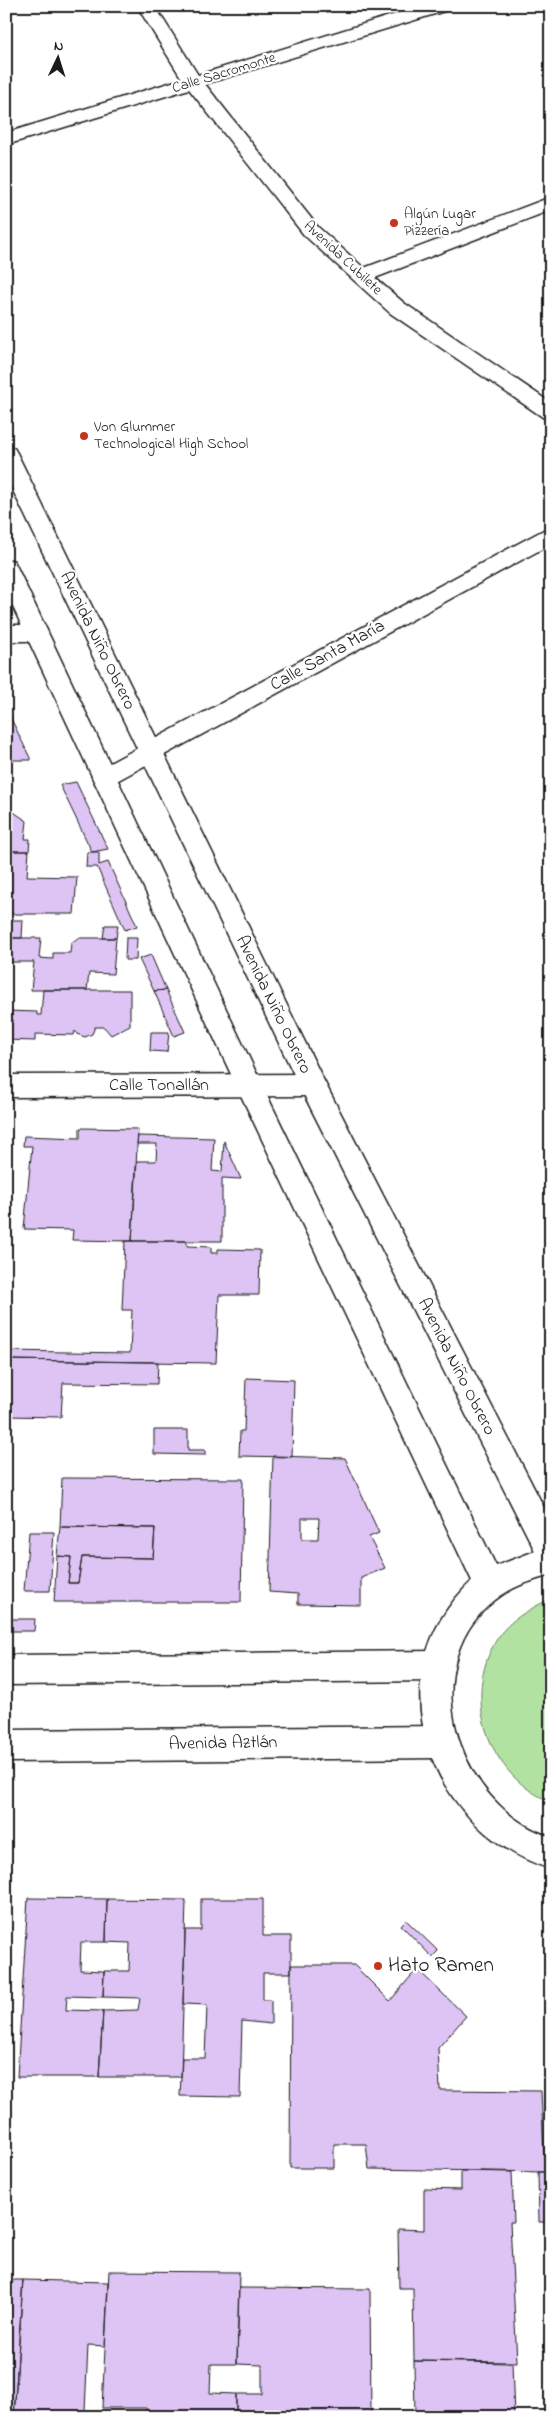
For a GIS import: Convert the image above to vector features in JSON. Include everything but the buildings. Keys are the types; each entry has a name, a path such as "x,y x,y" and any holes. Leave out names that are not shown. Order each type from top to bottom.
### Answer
{"street":[{"name":"Avenida Cubilete","path":"146,6 194,83 310,231 397,308 551,413"},
{"name":"Calle Sacromonte","path":"6,139 442,6"},
{"path":"361,276 551,203"},
{"name":"Avenida Niño Obrero","path":"6,454 312,1085 551,1552"},
{"name":"Calle Santa María","path":"104,778 551,534"},
{"path":"6,567 249,1085 490,1586"},
{"path":"6,633 37,633"},
{"name":"Calle Tonallán","path":"6,1086 312,1085"},
{"path":"551,1562 521,1570 490,1586 467,1608 449,1636 438,1666 434,1691 440,1742 456,1777 480,1809 511,1834 551,1853"},
{"path":"6,1670 438,1666"},
{"name":"Avenida Aztlán","path":"6,1746 440,1742"}],"green space":[{"path":"551,1598 551,1802 529,1790 511,1774 497,1754 487,1732 482,1709 481,1685 486,1662 502,1632 521,1615"}],"place":[{"name":"Algún Lugar Pizzería","path":"394,223"},
{"name":"Von Glummer Technological High School","path":"84,436"},
{"name":"Hato Ramen","path":"378,1966"}]}
